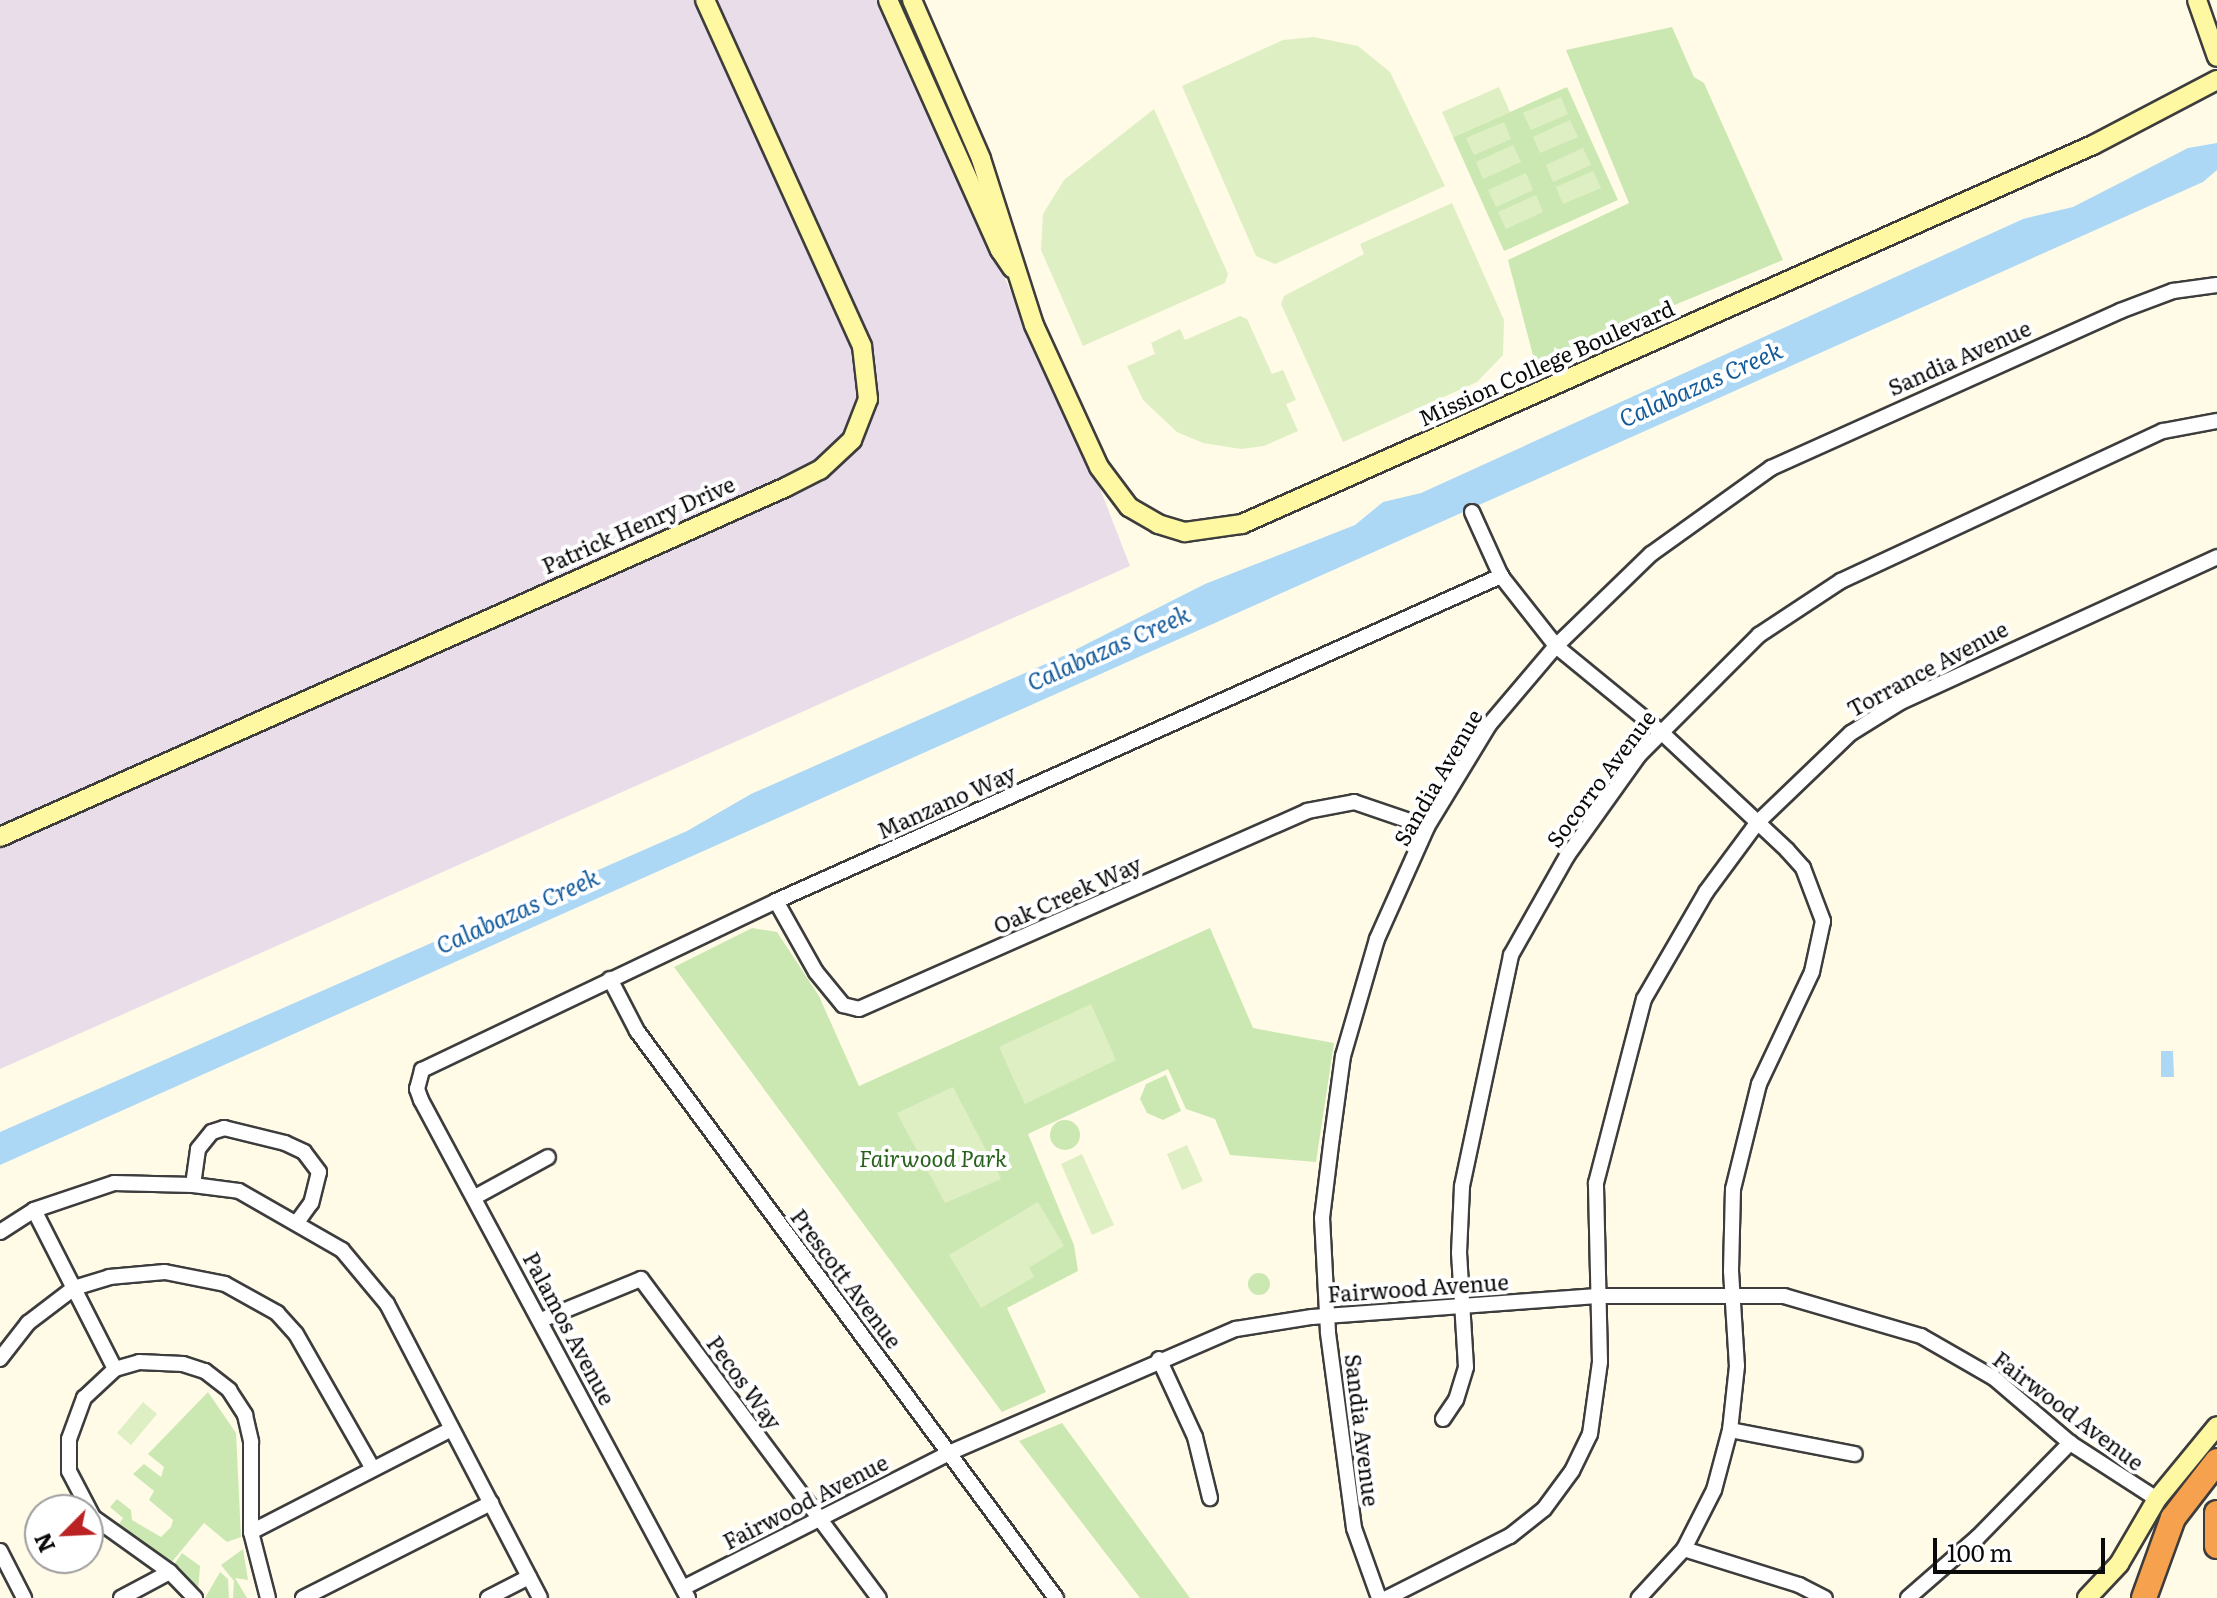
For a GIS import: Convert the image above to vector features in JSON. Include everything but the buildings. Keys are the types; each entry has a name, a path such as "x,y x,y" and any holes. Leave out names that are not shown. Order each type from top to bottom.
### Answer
{"highway":[{"path":"2144,1598 2173,1518 2217,1461"},
{"path":"2217,1513 2217,1546"}],"street":[{"name":"Patrick Henry Drive","path":"0,837 786,487 820,470 852,440 868,399 862,346 705,0"},
{"name":"Mission College Boulevard","path":"888,0 1000,250 1014,270 1092,453 1116,495 1158,524 1185,532 1218,531 2093,145 2217,80"},
{"name":"Mission College Boulevard","path":"912,0 981,159 1012,246 1014,270"},
{"path":"2197,0 2217,57"},
{"name":"Sandia Avenue","path":"1379,1598 1354,1528 1327,1316 1322,1218 1343,1056 1377,939 1427,827 1489,725 1556,646 1651,554 1771,468 2120,311 2173,291 2217,285"},
{"name":"Socorro Avenue","path":"1443,1419 1456,1400 1466,1367 1462,1307 1462,1186 1511,955 1567,856 1660,731 1759,635 1841,581 2163,431 2217,421"},
{"path":"1472,512 1501,576 1556,646 1660,731 1803,868 1823,921 1812,972 1759,1084 1733,1189 1732,1292 1737,1366 1730,1430 1714,1490 1684,1549 1639,1598"},
{"name":"Torrance Avenue","path":"1387,1598 1510,1536 1544,1509 1572,1471 1590,1434 1598,1394 1596,1183 1644,999 1706,892 1757,823 1851,733 1901,702 2217,557"},
{"name":"Manzano Way","path":"419,1078 428,1063 776,901 1501,576"},
{"name":"Oak Creek Way","path":"776,901 816,972 843,1005 859,1009 1307,811 1354,802 1427,827"},
{"name":"Prescott Avenue","path":"610,979 637,1031 1056,1598"},
{"name":"Palamos Avenue","path":"419,1078 421,1100 685,1593"},
{"path":"193,1185 198,1149 212,1132 224,1128 285,1143 304,1152 319,1172 311,1203 298,1221"},
{"path":"475,1197 548,1157"},
{"path":"0,1232 34,1210 114,1183 193,1185 239,1191 298,1221 342,1250 387,1304 540,1598"},
{"path":"34,1210 115,1369"},
{"path":"0,1359 28,1323 74,1288 109,1277 165,1272 225,1284 277,1313 312,1355 373,1469"},
{"name":"Pecos Way","path":"541,1320 641,1279 879,1598"},
{"name":"Fairwood Avenue","path":"685,1593 818,1517 949,1453 1159,1359 1250,1325 1327,1316 1597,1296 1732,1292 1830,1306 1921,1336 1994,1378 2070,1443 2157,1499"},
{"path":"1159,1359 1195,1437 1210,1498"},
{"path":"195,1598 170,1572 93,1517 69,1471 69,1439 80,1408 115,1369 139,1362 183,1364 205,1371 229,1390 245,1415 251,1442 251,1532 268,1598"},
{"path":"2087,1598 2119,1564 2157,1499 2217,1426"},
{"path":"251,1532 451,1429"},
{"path":"1730,1430 1855,1454"},
{"path":"1908,1598 2070,1443"},
{"path":"303,1598 491,1503"},
{"path":"1684,1549 1799,1585 1825,1598"},
{"path":"0,1551 24,1598"},
{"path":"121,1598 170,1572"},
{"path":"488,1598 529,1577"}],"shaded area":[{"path":"0,0 877,0 1092,468 1130,566 0,1069"}],"green space":[{"path":"1672,27 1694,77 1704,83 1783,260 1535,363 1508,260 1629,203 1566,50"},
{"path":"1314,37 1358,46 1390,72 1445,186 1275,264 1256,256 1182,86 1283,40"},
{"path":"1499,87 1510,112 1453,137 1442,112"},
{"path":"1567,87 1618,200 1504,251 1453,137"},
{"path":"1561,97 1568,114 1531,130 1523,113"},
{"path":"1154,109 1228,274 1225,283 1083,346 1041,250 1043,214 1064,180"},
{"path":"1570,120 1578,137 1540,153 1533,137"},
{"path":"1504,122 1511,139 1474,155 1466,138"},
{"path":"1513,145 1521,162 1483,179 1476,162"},
{"path":"1583,148 1591,165 1553,182 1546,165"},
{"path":"1593,171 1601,188 1563,204 1556,187"},
{"path":"1526,173 1533,190 1496,207 1488,190"},
{"path":"1536,195 1543,212 1506,229 1498,212"},
{"path":"1452,203 1504,320 1503,355 1477,382 1343,442 1281,304 1284,296 1364,254 1360,244"},
{"path":"1240,316 1247,319 1272,374 1283,370 1296,400 1286,404 1298,431 1264,446 1241,449 1203,443 1177,432 1143,400 1127,366 1155,354 1151,343 1180,329 1185,340"},
{"name":"Fairwood Park","path":"752,928 777,932 819,996 859,1086 1210,928 1253,1028 1334,1043 1316,1162 1230,1155 1215,1119 1186,1109 1168,1069 1028,1134 1074,1245 1078,1271 1007,1308 1046,1392 1002,1412 674,967"},
{"path":"1091,1004 1116,1060 1025,1104 999,1047"},
{"path":"1166,1075 1181,1111 1163,1120 1147,1113 1140,1099 1146,1084"},
{"path":"953,1087 1001,1179 945,1203 897,1113"},
{"path":"1065,1120 1076,1124 1080,1135 1076,1146 1065,1150 1054,1146 1050,1135 1054,1124"},
{"path":"1187,1145 1203,1181 1182,1190 1167,1154"},
{"path":"1082,1154 1114,1225 1092,1235 1061,1164"},
{"path":"1038,1202 1064,1246 1030,1267 1027,1263 1034,1277 981,1308 949,1255"},
{"path":"1259,1273 1267,1276 1270,1284 1267,1292 1259,1295 1251,1292 1248,1284 1251,1276"},
{"path":"208,1392 236,1433 241,1537 227,1542 204,1523 171,1563 118,1526 123,1518 110,1507 117,1499 131,1510 132,1520 161,1537 171,1527 173,1520 149,1500 154,1491 133,1474 144,1464 161,1477 164,1467 148,1454"},
{"path":"143,1402 157,1414 131,1445 117,1433"},
{"path":"1062,1423 1190,1598 1140,1598 1019,1441"},
{"path":"243,1549 248,1580 235,1578 247,1598 233,1598 234,1581 221,1565"},
{"path":"182,1553 200,1566 198,1591 173,1566"},
{"path":"220,1572 228,1579 229,1598 205,1598"}],"water":[{"name":"Calabazas Creek","path":"2217,143 2217,170 2203,182 0,1165 0,1132 687,831 751,794 1059,658 1205,584 1355,525 1383,502 1421,493 2023,219 2073,207 2188,148"},
{"path":"2161,1051 2173,1051 2174,1077 2161,1077"}]}
